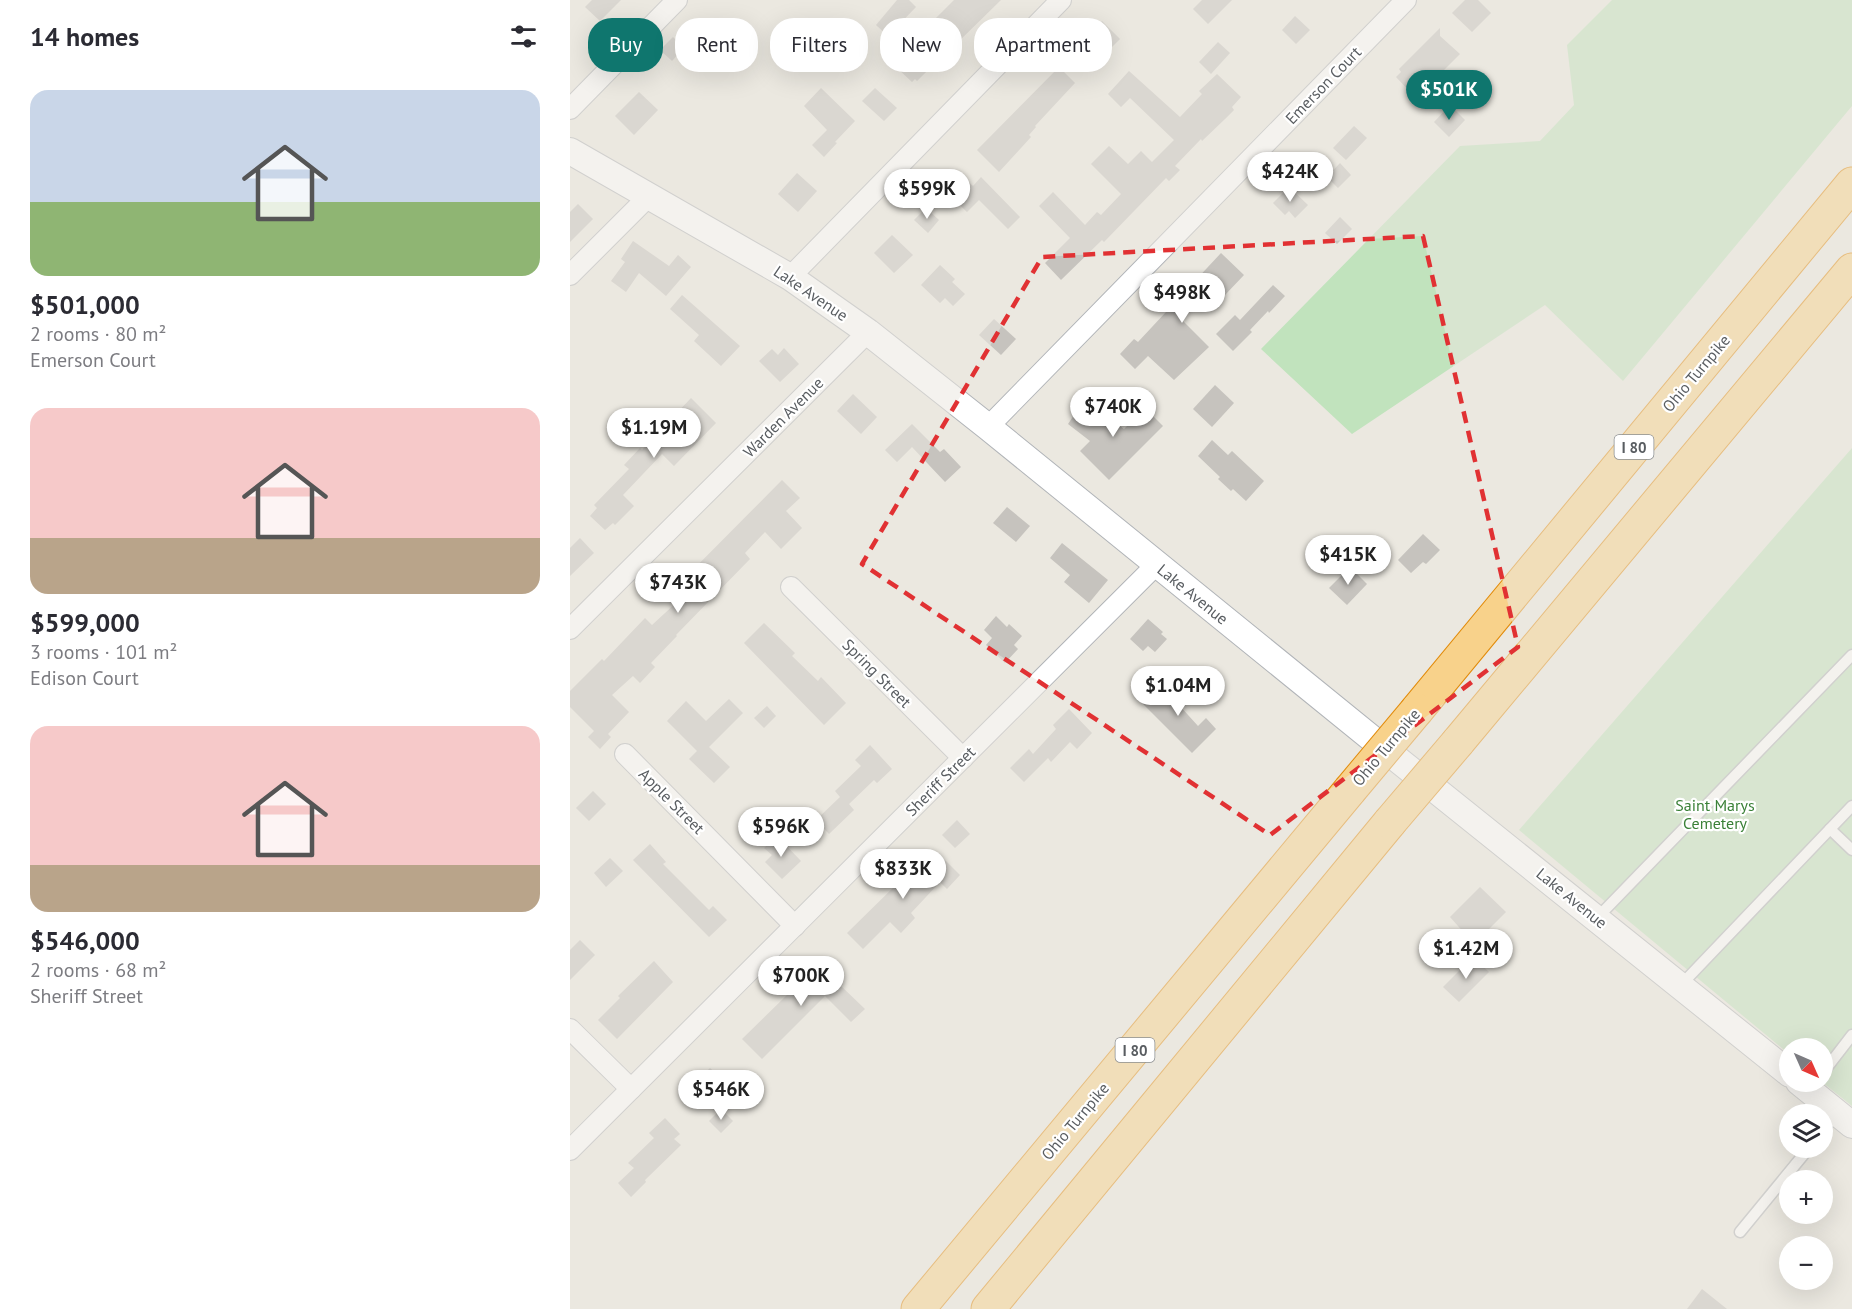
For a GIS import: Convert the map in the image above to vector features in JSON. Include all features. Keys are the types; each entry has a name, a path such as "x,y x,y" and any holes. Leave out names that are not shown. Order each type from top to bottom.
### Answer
{"highway":[{"name":"Ohio Turnpike","path":"918,1309 1852,184"},
{"path":"987,1309 1390,822 1852,270"}],"street":[{"path":"570,109 677,0"},
{"path":"790,277 1061,0"},
{"name":"Emerson Court","path":"988,427 1406,0"},
{"name":"Lake Avenue","path":"570,152 790,277 868,332 1779,1065"},
{"path":"570,275 650,196"},
{"name":"Warden Avenue","path":"570,629 868,332"},
{"name":"Sheriff Street","path":"570,1150 1157,564"},
{"name":"Spring Street","path":"791,587 963,758"},
{"name":"Apple Street","path":"625,754 795,926"},
{"path":"570,1029 631,1089"},
{"path":"1818,1092 1837,1123"}],"lane":[{"path":"1596,918 1852,655"},
{"path":"1680,986 1852,806"},
{"path":"1830,829 1852,850"},
{"path":"1833,1057 1852,1035"},
{"path":"1740,1232 1801,1158"}],"highlighted area":[{"path":"1423,236 1518,647 1270,835 862,564 1042,257"}],"green space":[{"path":"1612,0 1852,0 1852,106 1623,381 1545,305 1352,434 1261,349 1460,146 1540,141 1574,105 1567,45"},
{"name":"Saint Marys Cemetery","path":"1852,448 1852,1106 1833,1091 1833,1038 1779,1038 1779,1046 1519,830"}],"building":[{"path":"592,0 621,0 603,18 597,18 585,7"},
{"path":"897,0 909,0 916,7 905,18 882,18"},
{"path":"954,0 1001,0 983,18 974,18 974,26 962,38 962,18 936,18"},
{"path":"1202,0 1232,0 1208,24 1193,9"},
{"path":"1465,0 1478,0 1491,13 1472,32 1452,13"},
{"path":"1295,16 1310,30 1296,44 1282,30"},
{"path":"1440,28 1440,36 1460,54 1434,80 1431,77 1413,95 1396,77 1401,72 1399,69"},
{"path":"1112,31 1120,39 1112,47"},
{"path":"673,37 675,39 675,58 672,61 663,53 663,47"},
{"path":"1218,42 1230,53 1211,74 1199,62"},
{"path":"1129,71 1180,117 1202,94 1199,91 1217,74 1241,97 1232,107 1234,110 1175,166 1180,170 1169,181 1166,178 1104,242 1102,240 1061,280 1045,263 1070,238 1039,206 1053,192 1085,225 1097,212 1101,215 1121,194 1091,164 1109,146 1128,164 1141,151 1152,162 1174,140 1130,98 1121,107 1108,94"},
{"path":"901,72 926,72 917,81 915,79 912,82"},
{"path":"1054,72 1064,72 1075,83 1035,126 1029,135 1031,137 999,172 977,150"},
{"path":"821,88 855,121 824,157 812,145 827,130 804,106"},
{"path":"875,88 897,108 884,121 862,101"},
{"path":"639,92 658,110 634,135 615,116"},
{"path":"1450,105 1465,120 1449,137 1434,122"},
{"path":"1354,126 1367,138 1346,160 1333,148"},
{"path":"1340,163 1351,175 1338,188 1327,177"},
{"path":"797,173 817,191 798,212 778,194"},
{"path":"981,177 1020,217 1008,229 979,200 967,212 948,194 964,178 973,186"},
{"path":"1289,187 1308,205 1295,218 1289,211 1285,215 1273,203"},
{"path":"578,204 593,219 570,242 570,212"},
{"path":"926,208 939,220 928,233 914,220"},
{"path":"1340,217 1352,229 1337,244 1325,233"},
{"path":"892,235 913,255 894,273 874,253"},
{"path":"633,241 669,266 678,255 691,267 666,296 639,273 626,292 611,281 625,262 621,259"},
{"path":"1221,253 1244,275 1225,295 1215,284 1181,319 1209,347 1174,380 1148,356 1135,369 1120,354 1134,339 1138,342"},
{"path":"940,265 955,279 952,282 965,294 953,306 945,298 940,303 921,285"},
{"path":"1273,285 1285,296 1250,330 1252,332 1233,351 1216,334 1235,315 1240,320"},
{"path":"682,295 740,346 721,366 694,341 699,335 670,309"},
{"path":"994,319 1016,339 1001,355 979,335"},
{"path":"784,348 799,364 780,382 759,361 772,349 778,355"},
{"path":"1215,385 1234,403 1212,427 1193,409"},
{"path":"853,394 877,417 861,434 837,411"},
{"path":"691,398 716,423 674,466 662,454 623,495 634,506 615,525 613,523 605,530 590,516 597,508 594,505 629,469 624,465 640,448 642,450"},
{"path":"1088,403 1124,429 1145,408 1163,426 1109,480 1080,451 1090,441 1068,424 1078,409 1082,412"},
{"path":"617,411 630,423 620,434 607,421"},
{"path":"912,424 940,452 944,449 961,467 945,482 912,447 897,462 885,450"},
{"path":"1212,440 1228,455 1232,451 1264,481 1246,501 1218,479 1220,477 1198,456"},
{"path":"782,480 800,498 786,511 802,528 781,549 765,532 745,553 750,559 651,663 655,667 640,683 633,676 612,695 629,712 608,734 611,737 600,749 588,737 594,731 570,707 570,691 602,659 604,661 645,618 652,625 678,601 670,593"},
{"path":"1007,507 1030,526 1016,542 993,523"},
{"path":"1423,534 1440,550 1426,564 1423,562 1411,573 1398,560"},
{"path":"580,538 594,553 570,576 570,548"},
{"path":"1062,543 1108,580 1089,603 1064,582 1070,575 1050,558"},
{"path":"1350,567 1367,584 1347,605 1329,588"},
{"path":"996,616 1007,627 1009,624 1022,636 1014,645 1018,649 1005,663 986,645 992,638 984,630"},
{"path":"1148,619 1163,632 1161,634 1167,639 1155,652 1148,646 1143,651 1130,639"},
{"path":"764,623 795,653 792,656 818,681 821,677 846,703 824,725 744,643"},
{"path":"1175,682 1186,693 1178,702 1179,705 1198,726 1206,718 1216,729 1192,753 1141,702 1155,688 1162,695"},
{"path":"729,699 743,713 709,747 730,767 714,783 689,759 697,751 667,721 686,701 706,721"},
{"path":"767,706 776,716 764,728 754,718"},
{"path":"1069,709 1092,733 1077,749 1070,742 1051,762 1048,758 1024,782 1010,768 1029,749 1033,754 1056,729 1053,725"},
{"path":"870,745 892,769 877,783 874,780 849,804 854,810 829,834 816,820 840,797 835,791 861,766 855,760"},
{"path":"593,791 606,804 589,821 576,808"},
{"path":"957,820 970,834 955,848 942,835"},
{"path":"777,836 801,861 782,879 765,862 772,855 764,848"},
{"path":"650,844 666,862 663,864 709,910 713,906 727,920 709,937 633,860"},
{"path":"926,857 937,868 945,860 960,875 947,889 940,882 911,913 915,918 901,933 890,922 863,949 847,933 899,882 897,880 911,865 915,868"},
{"path":"610,858 623,871 606,887 594,873"},
{"path":"1480,887 1506,912 1474,944 1450,917"},
{"path":"580,940 595,955 570,980 570,950"},
{"path":"1473,957 1489,972 1459,1002 1443,987"},
{"path":"821,958 835,972 833,975 843,984 841,986 865,1009 851,1022 825,996 762,1059 742,1039 787,995 785,992"},
{"path":"654,961 673,982 617,1039 598,1020 620,998 618,996"},
{"path":"710,1068 729,1086 714,1101 695,1083"},
{"path":"721,1109 733,1121 721,1133 709,1121"},
{"path":"665,1118 680,1134 674,1139 681,1145 631,1197 618,1183 634,1168 628,1163 654,1138 649,1133"},
{"path":"1702,1289 1727,1309 1687,1309"}]}
